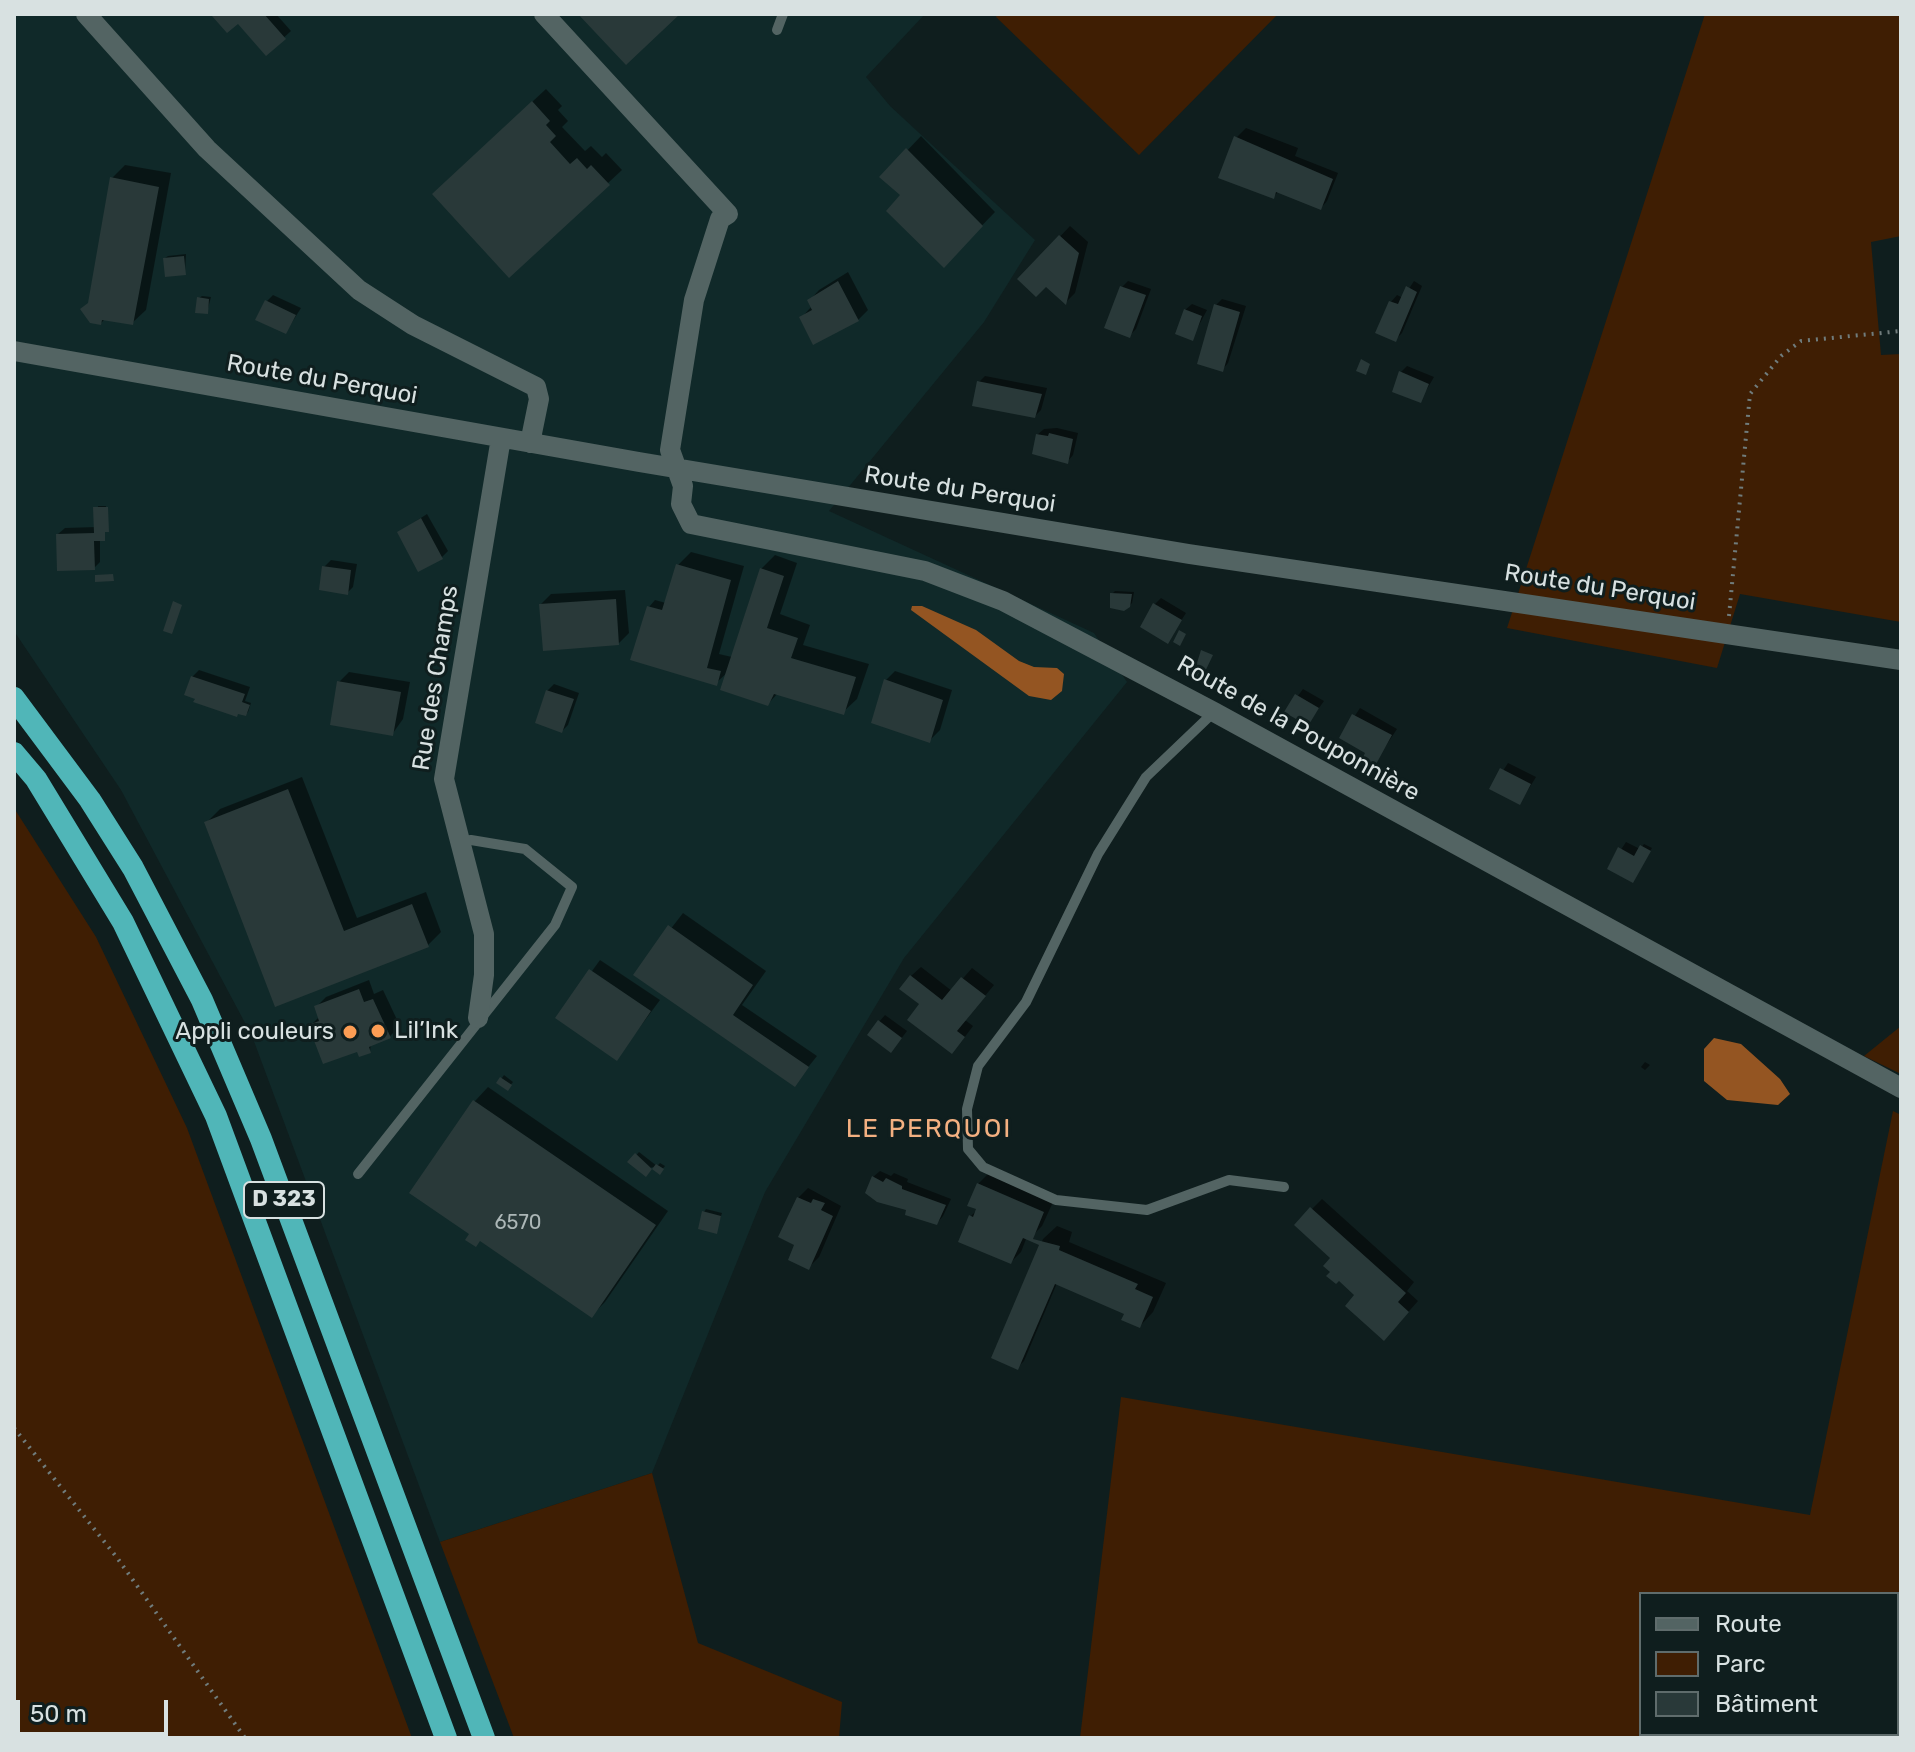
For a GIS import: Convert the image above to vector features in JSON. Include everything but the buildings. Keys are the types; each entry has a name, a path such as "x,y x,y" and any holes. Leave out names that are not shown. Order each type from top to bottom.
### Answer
{"highway":[{"name":"D 323","path":"14,698 90,800 133,868 202,1000 261,1139 484,1738"},
{"name":"D 323","path":"14,753 36,779 123,922 216,1116 446,1738"}],"street":[{"path":"86,14 207,149 359,290 413,325 536,387 539,399 530,443"},
{"path":"544,14 728,214 720,219 694,300 670,450 678,469"},
{"name":"Route du Perquoi","path":"14,351 678,469 1189,554 1901,660"},
{"name":"Rue des Champs","path":"478,1018 484,975 484,934 444,779 501,438"},
{"name":"Route de la Pouponnière","path":"678,469 683,486 681,504 691,524 925,571 1003,601 1214,712 1901,1088"}],"lane":[{"path":"777,30 783,14"},
{"path":"1214,712 1146,777 1098,854 1026,1002 978,1066 967,1109 968,1149 983,1167 1056,1200 1147,1210 1229,1180 1284,1187"},
{"path":"358,1174 478,1018 555,925 572,887 525,849 471,840 460,842"}],"path":[{"path":"1726,634 1734,591 1750,394 1781,356 1801,341 1901,331"},
{"path":"14,1428 118,1559 245,1738"}],"shaded area":[{"path":"14,14 925,14 866,77 890,106 1035,240 984,322 829,511 1094,633 1127,682 904,958 765,1192 652,1473 440,1542 252,1036 121,790 14,631"},
{"path":"912,606 922,606 976,630 1019,661 1034,667 1057,668 1064,674 1062,691 1051,700 1029,696 911,610"},
{"path":"1714,1038 1741,1044 1780,1079 1790,1094 1778,1105 1727,1100 1704,1081 1704,1049"}],"green space":[{"path":"998,14 1278,14 1139,155 996,17"},
{"path":"1705,14 1901,14 1901,236 1871,242 1881,355 1901,354 1901,622 1740,594 1717,668 1507,628"},
{"path":"14,808 96,937 187,1128 412,1738 14,1738"},
{"path":"1901,1026 1901,1074 1864,1056"},
{"path":"1893,1111 1901,1115 1901,1738 1080,1738 1121,1397 1810,1515"},
{"path":"652,1473 698,1643 842,1702 839,1738 514,1738 440,1542"}],"place":[{"name":"Lil’Ink","path":"378,1031"},
{"name":"Appli couleurs","path":"350,1032"}],"district":[{"name":"LE PERQUOI","path":"929,1129"}]}
